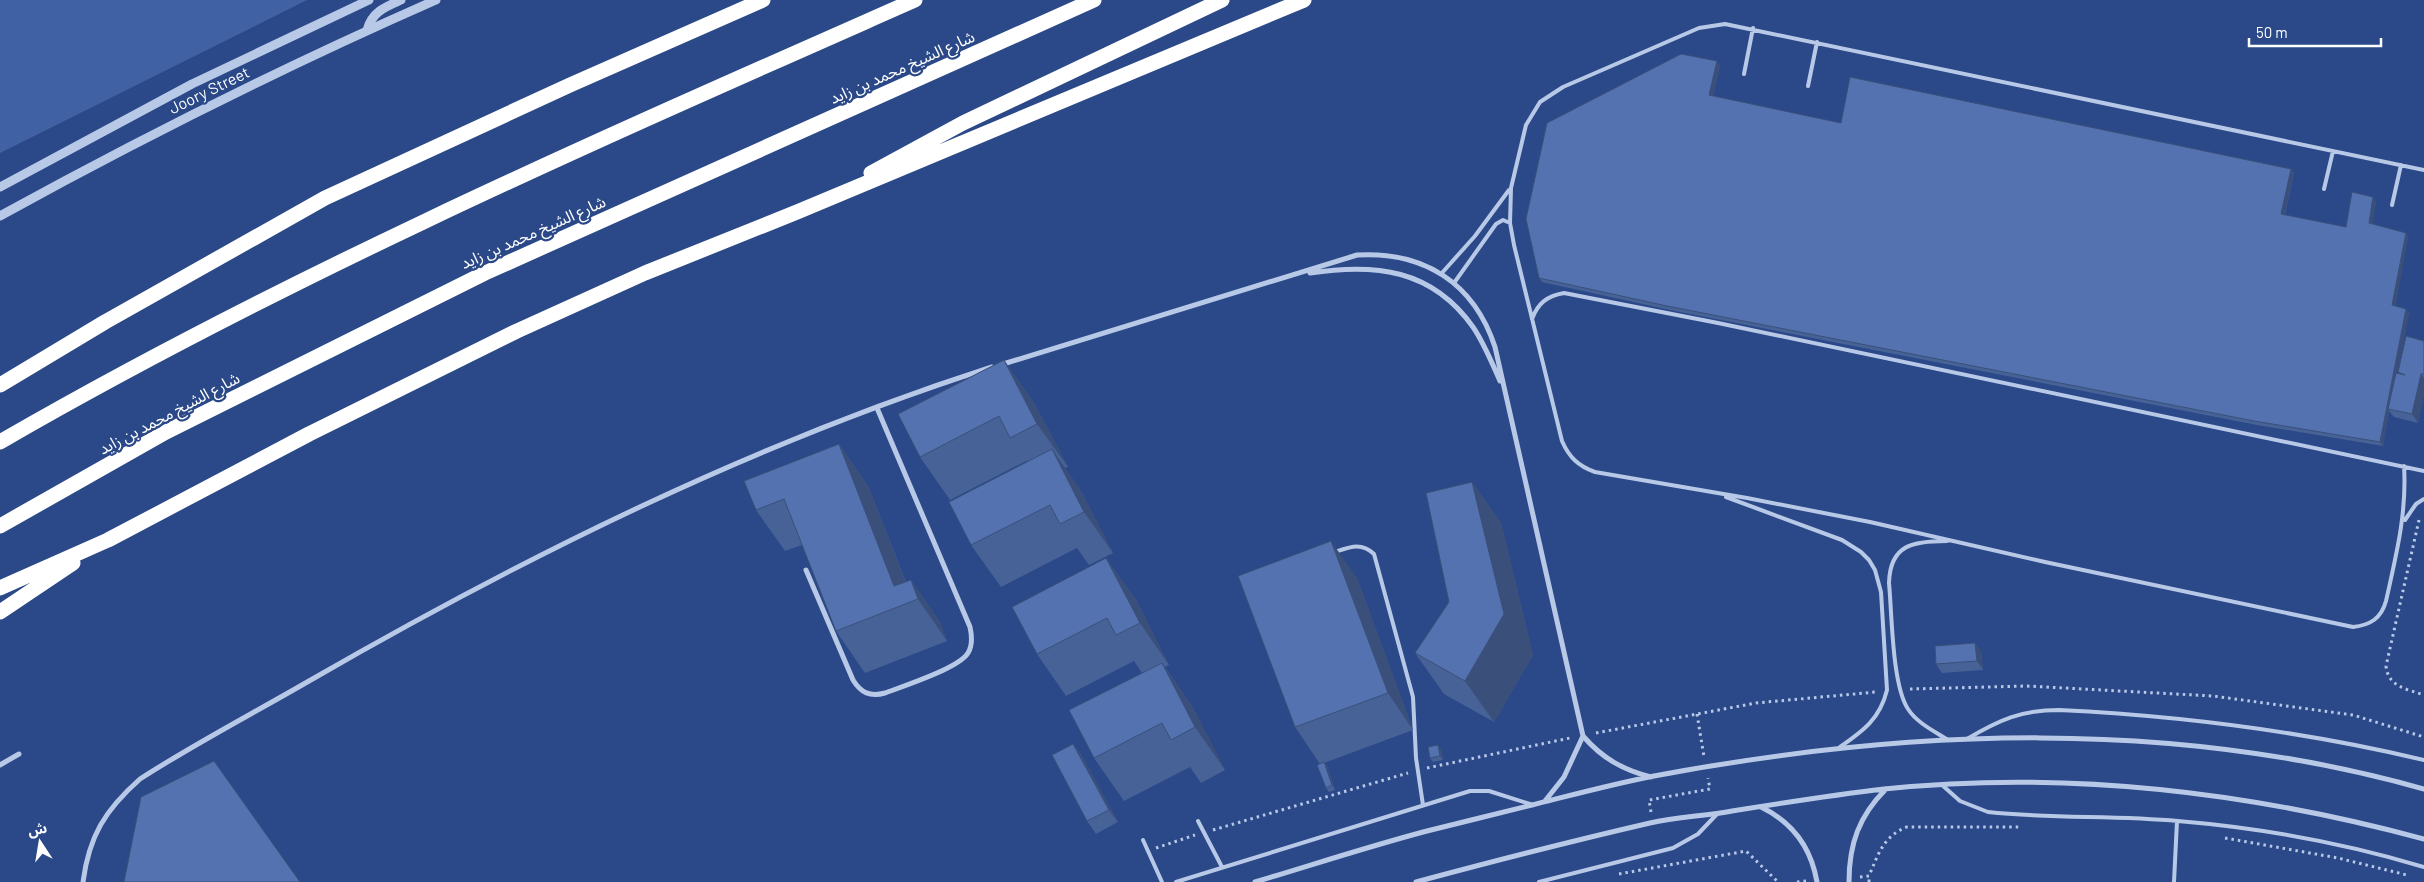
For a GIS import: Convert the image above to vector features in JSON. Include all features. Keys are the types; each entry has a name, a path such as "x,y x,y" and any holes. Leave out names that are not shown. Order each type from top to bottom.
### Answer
{"highway":[{"path":"0,385 97,326 325,198 570,85 762,0"},
{"path":"0,442 143,362 388,239 593,142 915,0"},
{"name":"شارع الشيخ محمد بن زايد","path":"0,526 166,432 476,277 1094,0"},
{"path":"797,212 969,120 1222,0"},
{"path":"0,588 108,540 317,430 517,331 645,273 797,212 1304,0"},
{"path":"0,612 108,540"}],"street":[{"name":"Joory Street","path":"0,187 192,84 369,0"},
{"path":"367,30 377,12 401,0"},
{"name":"Joory Street","path":"0,216 203,110 367,30 436,0"},
{"path":"83,882 86,860 94,836 106,815 121,796 140,779 398,630 577,536 682,488 877,408 979,371 1081,338 1299,274 1343,258 1372,254 1408,259 1441,274 1454,283 1476,305 1487,325 1496,347 1583,736 1594,748 1620,767 1651,777"},
{"path":"1299,274 1334,269 1371,268 1397,272 1422,282 1451,302 1468,321 1504,388"},
{"path":"806,570 853,680 858,688 866,694 876,695 894,690 955,665 968,653 972,645 970,627 877,408"},
{"path":"1544,802 1564,777 1583,736"},
{"path":"1255,882 1427,831 1651,777 1750,759 1840,747 1966,739 2078,737 2208,746 2336,767 2424,789"},
{"path":"0,765 19,754"},
{"path":"1416,882 1653,823 1886,789 1942,785 2031,783 2156,789 2297,808 2424,839"},
{"path":"1849,880 1849,859 1853,839 1860,820 1872,803 1886,789"},
{"path":"1760,806 1777,815 1792,828 1804,844 1812,861 1817,881"}],"lane":[{"path":"2424,170 1753,28 1725,24 1699,28 1551,93 1540,102 1526,125 1511,188 1510,223 1562,441 1574,461 1584,468 1595,472 1798,508 2353,627 2364,626 2374,621 2384,610 2403,527 2408,514 2416,504 2424,499"},
{"path":"1744,74 1753,28"},
{"path":"1808,86 1817,42"},
{"path":"2324,189 2333,151"},
{"path":"2392,205 2401,166"},
{"path":"1441,274 1475,236 1511,188"},
{"path":"1454,283 1496,224 1503,220 1510,223"},
{"path":"1532,320 1536,309 1543,301 1553,295 1564,293 1718,323 2424,471"},
{"path":"2403,527 2405,497 2404,466"},
{"path":"1722,495 1842,540 1861,552 1875,570 1882,592 1888,690 1880,712 1873,722 1840,747"},
{"path":"1948,740 1915,718 1903,700 1900,690 1890,571 1894,559 1902,549 1914,543 1956,541"},
{"path":"1330,554 1358,545 1367,547 1374,554 1413,698 1418,770 1423,805"},
{"path":"1966,739 2010,716 2026,712 2059,710 2188,718 2252,726 2316,736 2424,760"},
{"path":"1942,785 1960,801 1988,812 2177,821 2291,835 2348,847 2424,867"},
{"path":"1176,882 1461,793 1480,790 1499,793 1532,805"},
{"path":"1539,882 1673,848 1698,834 1717,814"},
{"path":"1198,821 1222,868"},
{"path":"2174,882 2177,821"},
{"path":"1143,840 1162,882"}],"path":[{"path":"2421,515 2386,666 2387,673 2394,685 2424,695"},
{"path":"1900,690 2027,686 2213,696 2353,715 2424,737"},
{"path":"1148,851 1204,832 1418,770 1756,703 1888,690"},
{"path":"1869,882 1869,876 1884,842 1899,830 1907,827 2024,827"},
{"path":"2216,837 2338,858 2416,877"},
{"path":"1610,876 1746,851 1778,882"},
{"path":"1849,880 1869,876"},
{"path":"1797,882 1817,881"}],"shaded area":[{"path":"0,0 307,0 0,153"}],"building":[{"path":"1681,54 1717,61 1709,95 1841,123 1850,77 2291,169 2281,214 2346,227 2352,192 2373,197 2369,223 2406,233 2392,305 2406,309 2380,442 2254,421 1667,306 1539,278 1526,219 1547,123"},
{"path":"2406,336 2424,341 2424,374 2421,374 2412,414 2388,409 2396,373 2405,375 2398,372"},
{"path":"1004,360 1037,424 1010,438 999,416 920,457 898,414"},
{"path":"839,444 894,586 911,580 918,599 836,631 784,499 756,510 744,481"},
{"path":"1052,449 1084,512 1060,524 1050,505 971,545 949,502"},
{"path":"1472,482 1504,614 1465,681 1415,653 1449,602 1426,493"},
{"path":"1331,541 1388,693 1295,727 1238,576"},
{"path":"1106,558 1140,623 1116,635 1107,618 1037,654 1012,607"},
{"path":"1975,643 1977,661 1936,664 1935,646"},
{"path":"1162,663 1195,727 1171,740 1162,723 1094,758 1069,710"},
{"path":"1073,744 1109,810 1087,821 1052,755"},
{"path":"1438,745 1440,756 1430,758 1428,747"},
{"path":"214,761 300,882 124,882 141,797"},
{"path":"1324,762 1332,785 1326,788 1317,765"}]}
